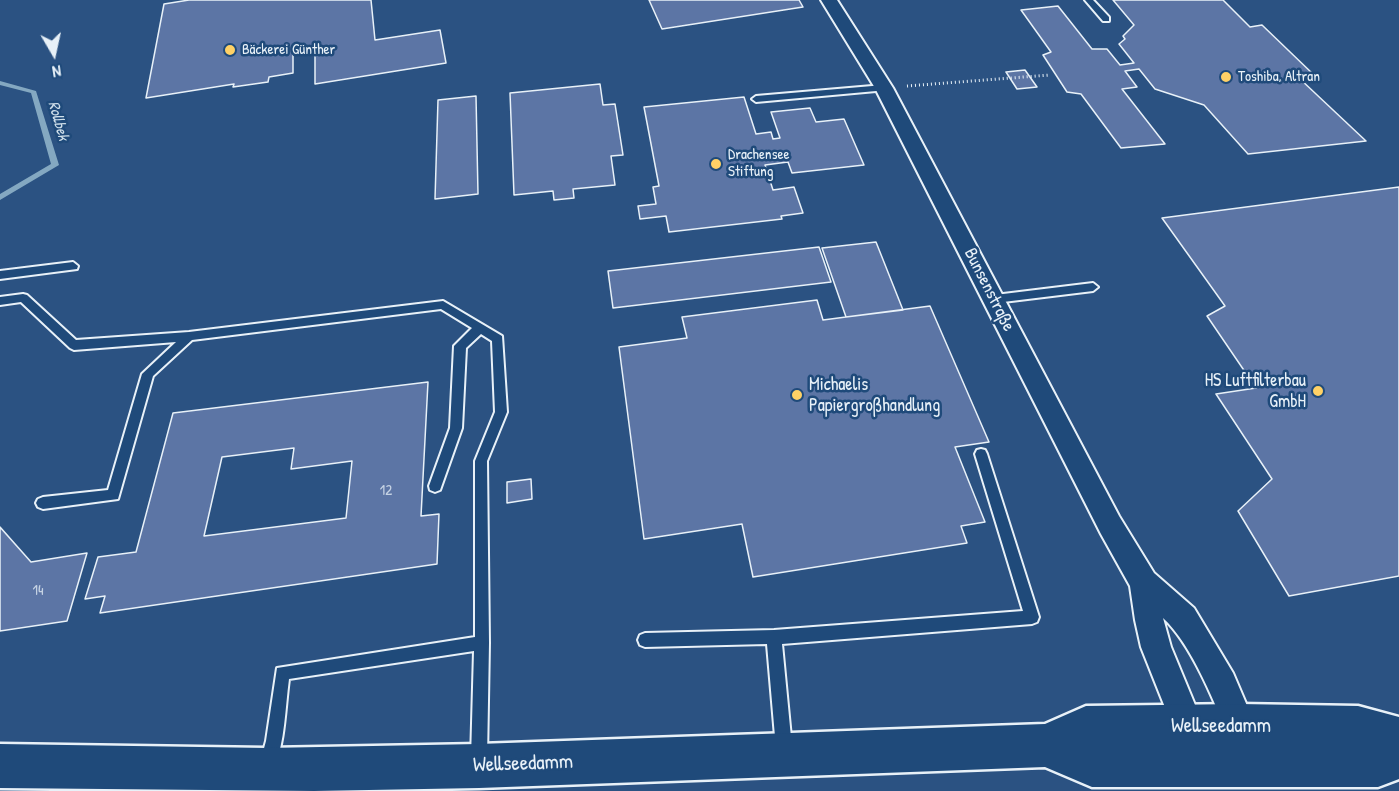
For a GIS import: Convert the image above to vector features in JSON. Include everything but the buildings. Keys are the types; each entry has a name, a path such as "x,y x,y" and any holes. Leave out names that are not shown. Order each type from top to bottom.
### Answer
{"main road":[{"name":"Wellseedamm","path":"0,766 267,770 479,766 1046,746 1086,727 1239,725 1358,727 1399,738"},
{"name":"Wellseedamm","path":"1046,746 1092,765 1378,765 1399,757"}],"street":[{"name":"Bunsenstraße","path":"828,0 884,88 1088,484 1144,583 1184,618 1222,684 1254,765"},
{"name":"Bunsenstraße","path":"1144,583 1149,620 1156,647 1203,766"}],"lane":[{"path":"1089,0 1106,19"},
{"path":"756,99 884,88"},
{"path":"0,275 73,266"},
{"path":"994,299 1093,287"},
{"path":"0,301 22,298 74,345 189,336 442,305 498,339 501,412 481,461 482,643 479,766"},
{"path":"435,486 456,428 460,345 480,328"},
{"path":"43,503 112,495 148,374 189,336"},
{"path":"645,640 774,638 1032,617 981,454"},
{"path":"774,638 784,755"},
{"path":"267,770 274,741 282,673 482,643"}],"path":[{"path":"884,88 1050,75"}],"waterway":[{"name":"Rollbek","path":"0,83 34,92 55,165 0,197"}],"place":[{"name":"Bäckerei Günther","path":"230,50"},
{"name":"Toshiba, Altran","path":"1226,77"},
{"name":"Drachensee Stiftung","path":"716,164"},
{"name":"HS Luftfilterbau GmbH","path":"1318,391"},
{"name":"Michaelis Papiergroßhandlung","path":"797,395"}]}
